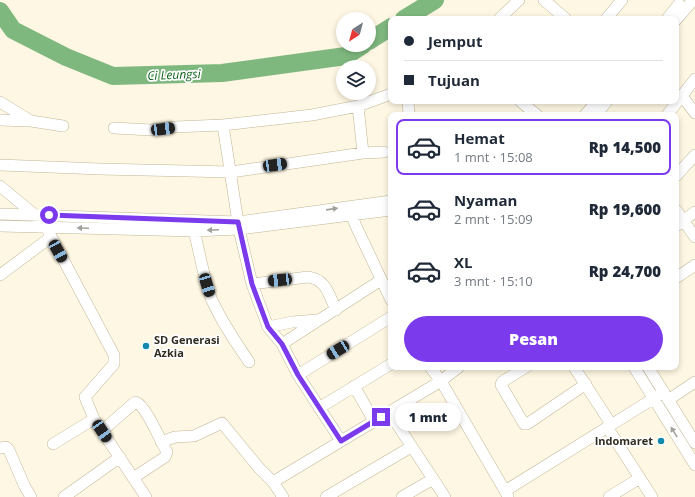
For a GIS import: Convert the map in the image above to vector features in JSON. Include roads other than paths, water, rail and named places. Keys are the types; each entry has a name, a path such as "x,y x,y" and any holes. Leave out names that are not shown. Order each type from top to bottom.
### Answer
{"street":[{"path":"502,16 520,0"},
{"path":"544,0 563,16"},
{"path":"608,16 618,1"},
{"path":"670,16 687,1"},
{"path":"678,16 687,1"},
{"path":"679,100 695,79"},
{"path":"114,128 151,130 175,127 223,125 312,115 358,106 388,95"},
{"path":"682,96 695,113"},
{"path":"0,102 32,121"},
{"path":"524,104 533,112"},
{"path":"593,112 604,104"},
{"path":"669,112 676,104"},
{"path":"358,106 363,153"},
{"path":"0,120 32,121 63,126"},
{"path":"223,125 239,225 252,284 268,327 282,344 298,375 341,441"},
{"path":"0,165 231,172 363,153 384,152"},
{"path":"679,173 695,155"},
{"path":"0,186 35,215 48,232 115,358 114,364 84,398 94,419 146,497"},
{"path":"350,211 388,202"},
{"path":"0,226 48,232 194,231 350,211 388,210"},
{"path":"350,211 380,280 388,295"},
{"path":"695,212 680,224 695,237"},
{"path":"0,214 239,225"},
{"path":"194,231 200,262 211,297 228,331 249,362"},
{"path":"0,275 48,232"},
{"path":"679,276 695,265"},
{"path":"252,284 308,277 319,279 325,286 336,310"},
{"path":"282,344 380,280"},
{"path":"298,375 388,319"},
{"path":"268,327 292,322 319,320"},
{"path":"319,408 388,366"},
{"path":"432,370 441,381 507,494 609,425 653,398 666,396 695,382"},
{"path":"273,482 441,381 455,370"},
{"path":"521,370 502,382 501,385 524,424 528,424 586,384"},
{"path":"576,370 586,384 652,497"},
{"path":"636,370 695,465"},
{"path":"650,370 695,443"},
{"path":"354,386 374,421"},
{"path":"102,431 134,403 136,402 141,405 152,422 167,452 165,457 133,478"},
{"path":"388,412 445,497"},
{"path":"53,444 94,419"},
{"path":"161,442 175,437 194,436 222,423 259,468 273,482 283,497"},
{"path":"326,497 411,446"},
{"path":"0,448 6,447 9,450 24,485 31,497"},
{"path":"64,497 120,457"},
{"path":"609,497 640,478"},
{"path":"402,497 433,479"}],"waterway":[{"name":"Ci Leungsi","path":"409,16 435,0"},
{"name":"Ci Leungsi","path":"0,11 13,30 66,57 113,76 222,73 346,56 352,52"},
{"name":"Ci Leungsi","path":"376,37 388,29"}],"place":[{"name":"SD Generasi Azkia","path":"146,346"},
{"name":"Indomaret","path":"661,441"}]}
